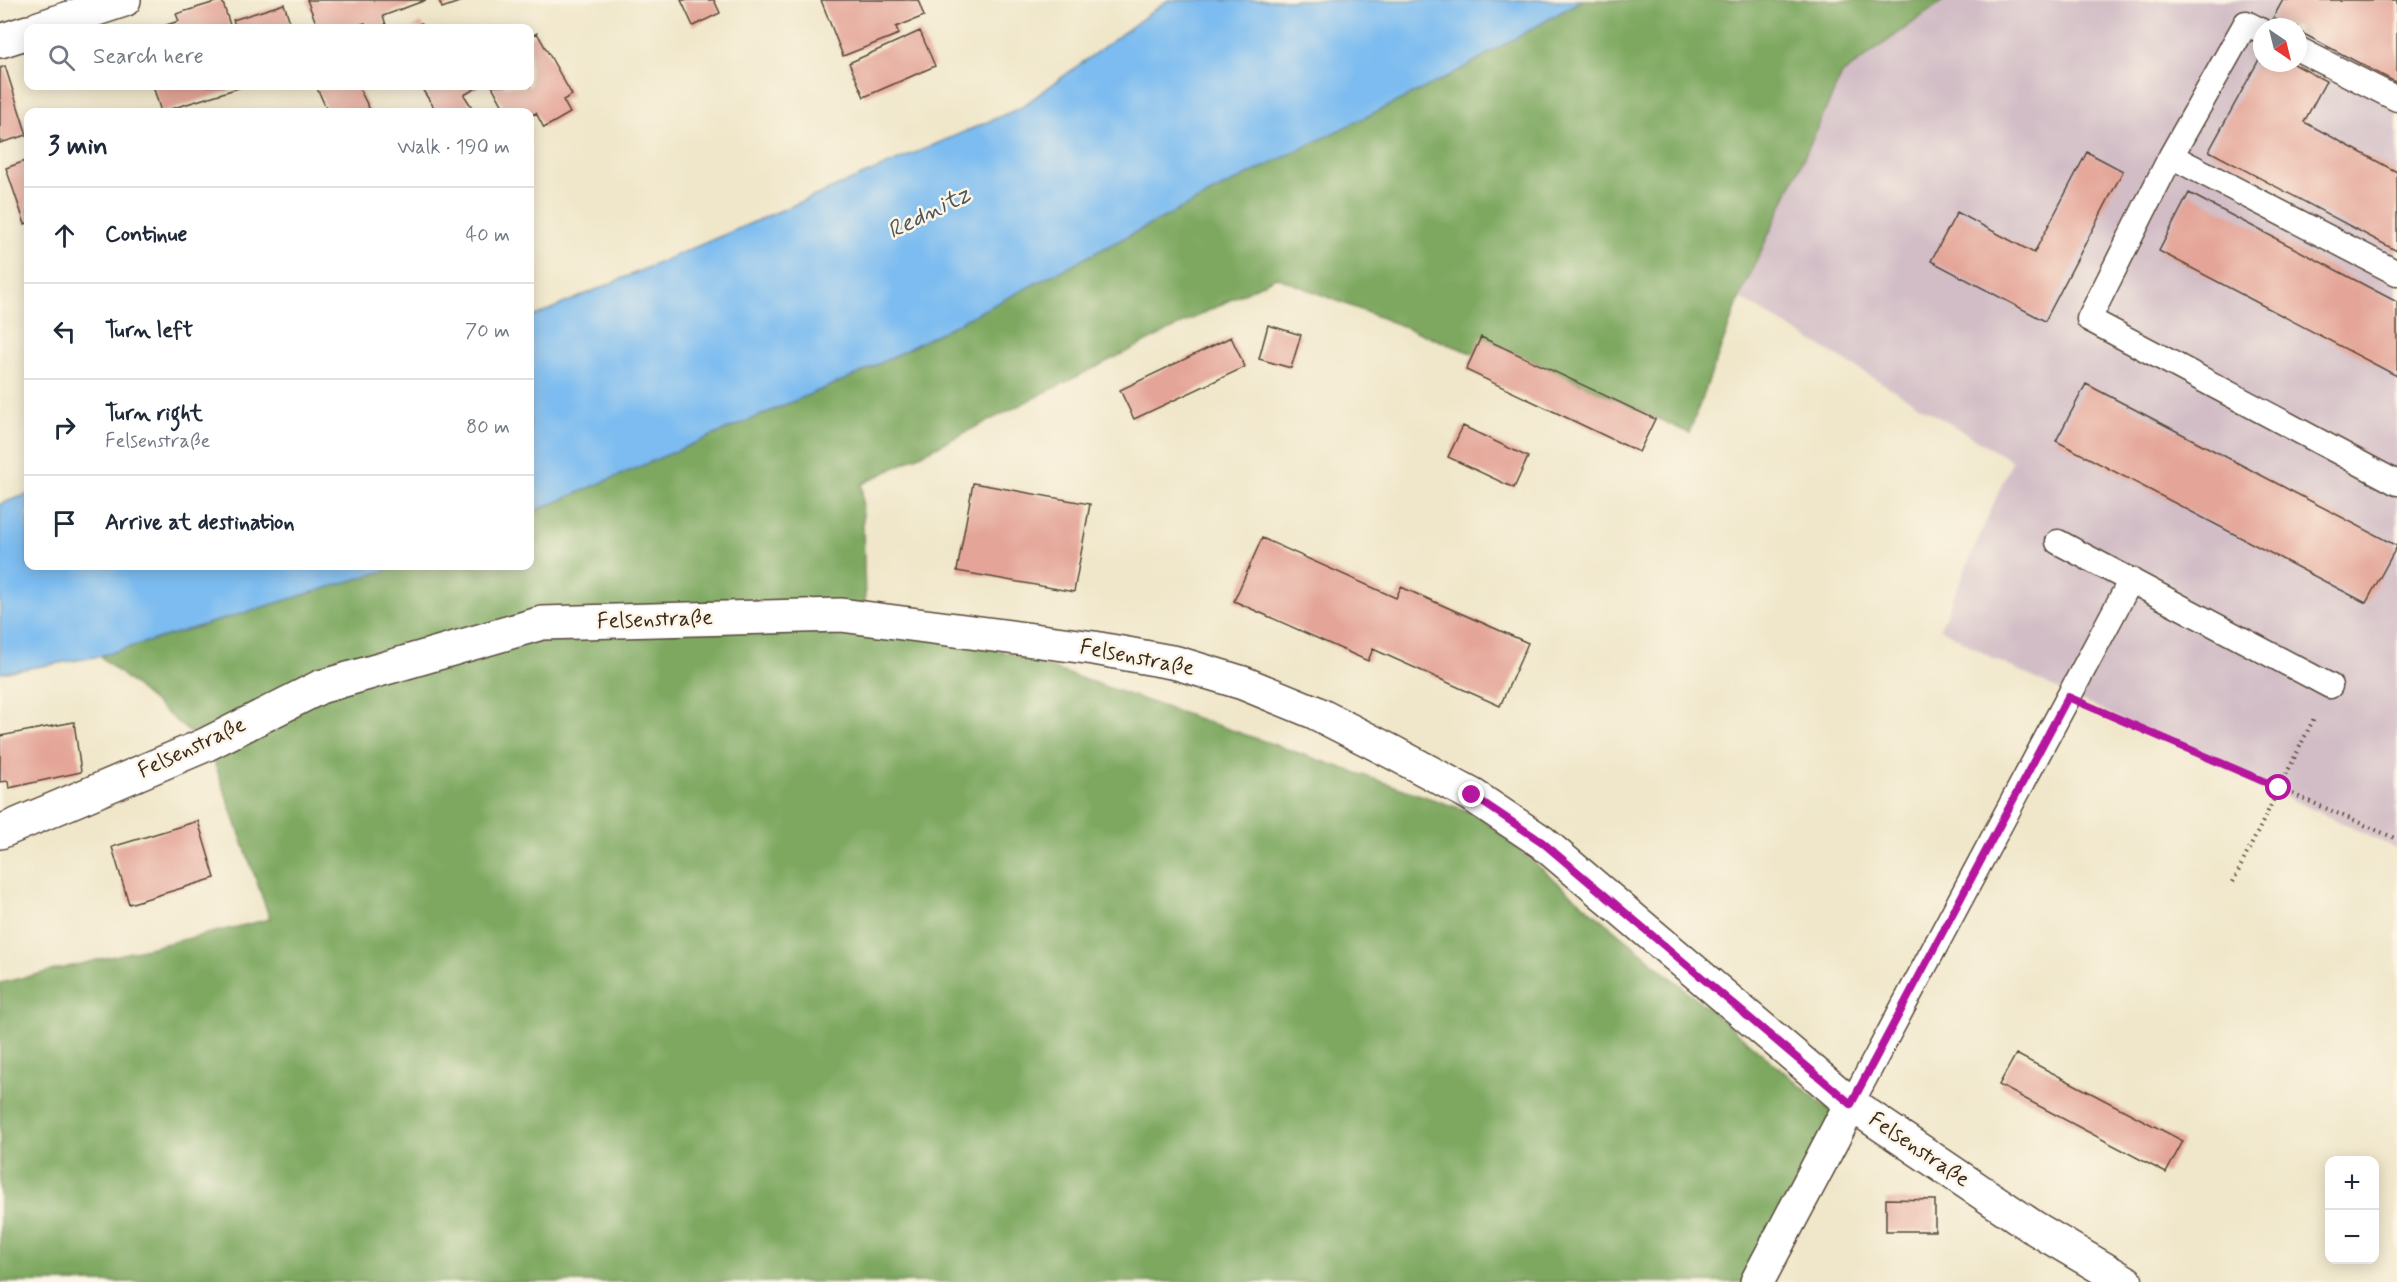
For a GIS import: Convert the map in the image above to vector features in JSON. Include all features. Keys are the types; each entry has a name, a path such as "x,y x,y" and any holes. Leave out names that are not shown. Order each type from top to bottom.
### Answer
{"street":[{"path":"51,24 124,0"},
{"path":"0,41 24,33"},
{"name":"Felsenstraße","path":"0,832 205,745 320,687 542,623 841,615 1094,648 1177,663 1243,683 1314,712 1472,795 1542,842 1851,1104 2032,1227 2126,1282"},
{"path":"1758,1282 1851,1104"}],"lane":[{"path":"2253,26 2246,23 2171,156 2089,319 2397,483"},
{"path":"2307,54 2397,99"},
{"path":"2171,156 2397,273"},
{"path":"2058,542 2330,686"},
{"path":"1851,1104 2130,580"}],"path":[{"path":"2233,882 2330,686"},
{"path":"2068,697 2397,840"}],"shaded area":[{"path":"1944,0 2397,0 2397,849 1994,659 1940,628 2012,461 1740,298 1842,73"}],"green space":[{"path":"1582,0 1944,0 1842,74 1740,297 1689,433 1482,338 1474,354 1276,277 862,484 865,604 1476,814 1834,1114 1743,1282 0,1282 0,983 270,919 210,750 100,656 387,570 534,570 534,511 865,371 1225,186 1453,74"}],"water":[{"name":"Rednitz","path":"1168,0 1582,0 1453,74 1225,186 865,371 534,511 534,316 1020,108"},
{"path":"24,495 24,570 387,570 100,656 0,673 0,504"}],"building":[{"path":"222,0 230,24 170,24 179,21 176,14"},
{"path":"307,0 426,0 383,16 386,24 316,24"},
{"path":"439,0 458,0 459,2 442,8"},
{"path":"681,0 714,0 720,13 693,26"},
{"path":"821,0 918,0 924,16 896,27 899,34 843,56"},
{"path":"2283,0 2397,0 2397,83 2307,36 2307,18 2273,18"},
{"path":"284,4 291,24 234,24 233,20"},
{"path":"920,31 935,66 864,97 849,63"},
{"path":"537,33 572,95 563,100 570,113 544,128 536,113 534,114 534,108 504,108 494,90 534,90 534,35"},
{"path":"5,66 24,126 24,136 0,143 0,68"},
{"path":"2253,70 2307,71 2326,81 2304,122 2397,172 2397,251 2209,151"},
{"path":"154,90 232,90 174,108 160,108"},
{"path":"318,90 360,90 369,108 326,108"},
{"path":"423,90 473,90 464,95 472,108 434,108"},
{"path":"2087,152 2123,171 2045,321 1931,261 1957,212 2034,253"},
{"path":"24,161 24,221 6,168"},
{"path":"2189,193 2397,302 2397,376 2159,251"},
{"path":"1268,325 1301,335 1291,368 1259,359"},
{"path":"1231,337 1245,367 1134,419 1120,390"},
{"path":"1481,337 1655,419 1639,452 1466,370"},
{"path":"2086,384 2397,546 2366,603 2056,441"},
{"path":"1463,426 1528,457 1514,488 1448,457"},
{"path":"973,483 1090,504 1074,592 957,571"},
{"path":"1262,538 1396,598 1401,587 1528,643 1500,706 1373,649 1368,661 1234,601"},
{"path":"74,722 81,772 9,788 8,781 0,782 0,736"},
{"path":"198,821 215,878 129,904 112,847"},
{"path":"2016,1054 2183,1141 2166,1173 1999,1085"},
{"path":"1886,1199 1935,1200 1935,1231 1886,1231"}],"route":[{"path":"1472,795 1542,842 1851,1104 2068,697 2279,788"}]}
